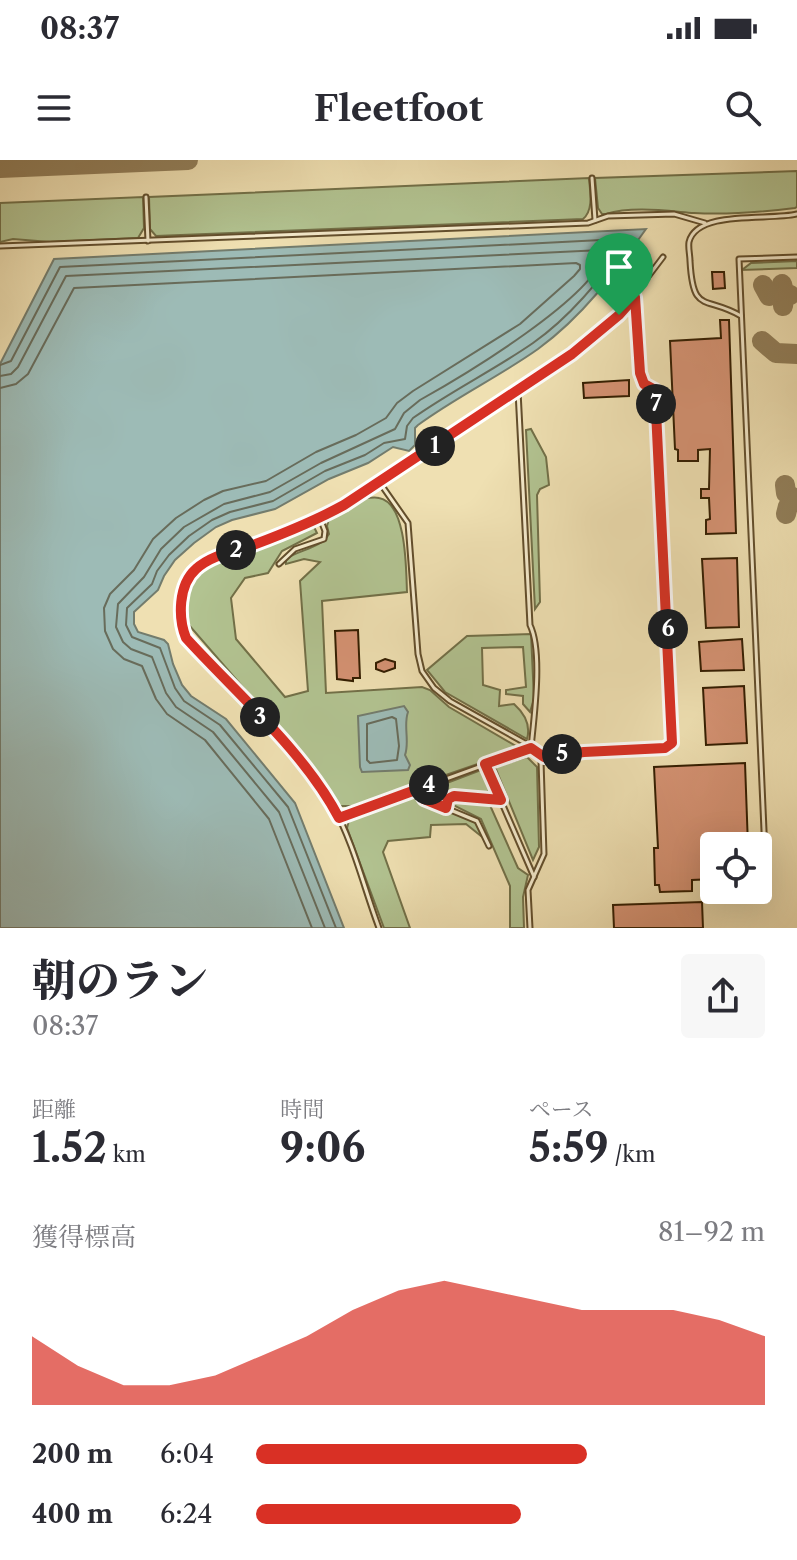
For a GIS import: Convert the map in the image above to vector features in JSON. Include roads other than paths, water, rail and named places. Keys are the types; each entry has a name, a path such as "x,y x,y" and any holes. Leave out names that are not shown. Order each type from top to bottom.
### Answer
{"lane":[{"path":"592,178 595,220"},
{"path":"146,197 148,241"},
{"path":"0,246 572,224 608,216 674,214 705,223 729,219 784,218 797,214"},
{"path":"705,223 689,243 691,285 702,303 726,308 741,316"},
{"path":"379,928 339,818 316,782 298,758 186,638 181,605 184,591 195,569 212,559 320,518 572,354 619,315 663,257"},
{"path":"764,832 739,259 797,257"},
{"path":"379,482 408,523 418,654 422,671 434,688 450,701 544,757 665,748 672,743 655,390 644,384 640,373 635,297"},
{"path":"518,391 530,625 536,636 531,748"},
{"path":"279,564 295,549 324,539 325,531 320,518"},
{"path":"339,818 531,748"},
{"path":"530,928 528,890 544,854 541,761 544,757"},
{"path":"485,764 534,877"},
{"path":"429,785 421,794 424,799 477,821 489,846"},
{"path":"446,808 448,799 454,796 501,800"}],"water":[{"path":"646,229 610,278 569,323 538,349 418,425 415,428 415,445 409,451 393,447 368,463 329,479 275,509 216,527 175,560 158,590 134,612 138,632 168,644 182,685 191,696 226,719 295,803 344,928 0,928 0,364 54,259"},
{"path":"404,706 408,712 405,755 410,765 408,770 362,772 358,716"}]}
